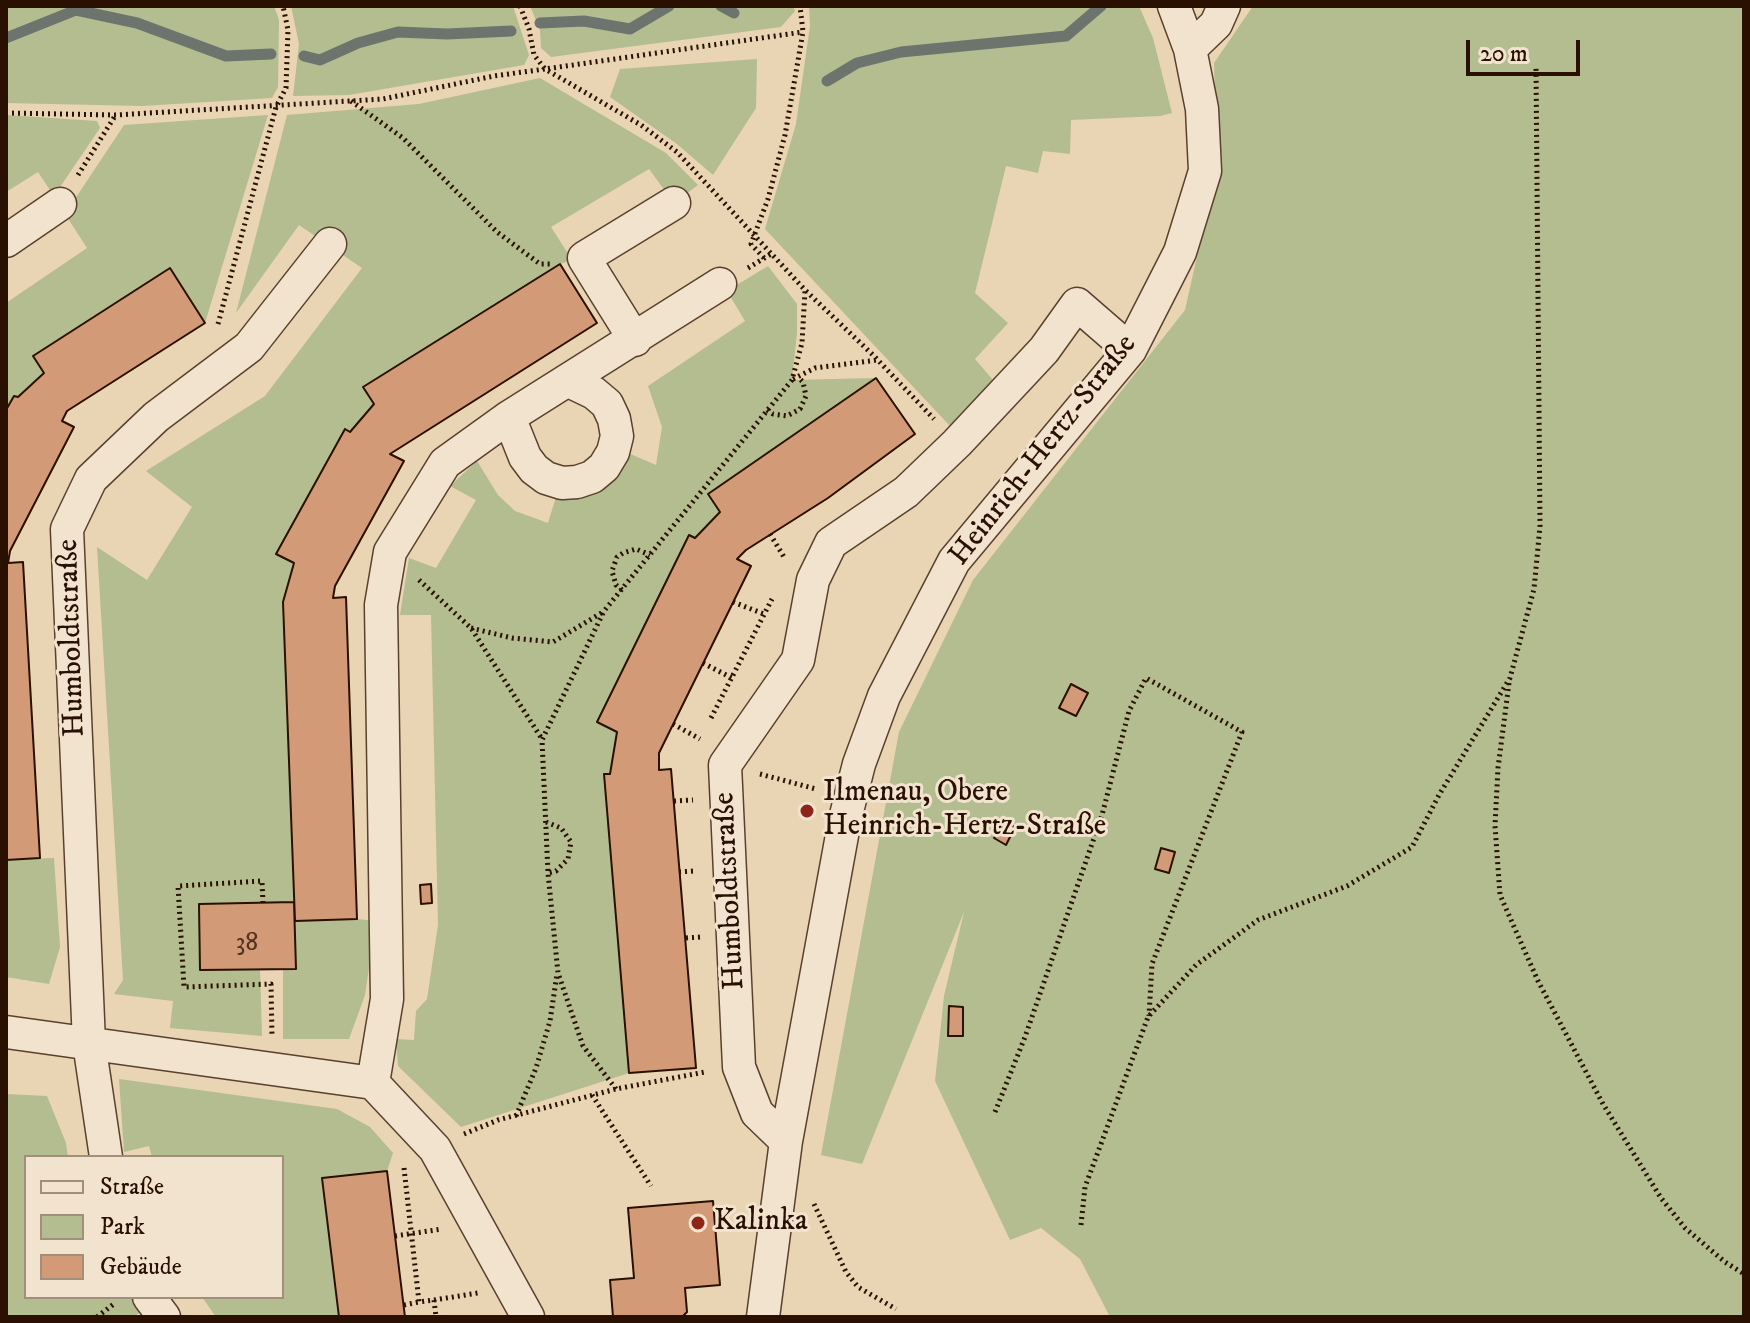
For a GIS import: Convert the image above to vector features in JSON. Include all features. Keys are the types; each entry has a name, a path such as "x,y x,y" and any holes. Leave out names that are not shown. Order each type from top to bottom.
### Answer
{"street":[{"name":"Heinrich-Hertz-Straße","path":"763,1317 786,1141 845,819 859,764 884,696 954,561 1130,350 1180,252 1205,171 1202,109 1190,49 1174,6"},
{"path":"1190,49 1216,24 1224,6"},
{"path":"635,340 584,258 674,203"},
{"path":"6,241 60,204"},
{"name":"Humboldtstraße","path":"106,1155 89,1043 67,529 91,479 156,417 249,347 330,244"},
{"path":"373,1083 387,999 381,605 390,552 445,463 509,417 720,284"},
{"name":"Humboldtstraße","path":"786,1141 757,1113 739,1067 725,765 798,660 813,580 831,543 906,492 957,443 1044,350 1077,304 1130,350"},
{"path":"509,417 525,457 546,478 562,483 592,477 604,467 613,452 617,436 614,419 607,404 581,385 569,381"},
{"path":"6,1032 373,1083 435,1149 528,1317"},
{"path":"150,1299 164,1317"}],"path":[{"path":"249,347 217,328 276,107 286,88 288,30 283,6"},
{"path":"520,6 534,55 545,69 641,125 677,152 805,290 957,443"},
{"path":"764,258 751,244 768,199 785,135 803,32 800,6"},
{"path":"6,113 116,115 383,99 494,76 803,32"},
{"path":"1536,66 1540,526 1534,589 1510,678 1498,768 1495,812 1500,895 1538,981 1603,1104 1661,1198 1685,1228 1744,1274"},
{"path":"351,101 403,138 497,232 540,264 584,258"},
{"path":"60,204 116,115"},
{"path":"795,378 802,343 805,290"},
{"path":"616,1089 583,1046 558,973 548,873 542,740 604,611 795,378 815,368 877,360"},
{"path":"767,410 780,416 794,414 800,409 806,396 803,382 795,378"},
{"path":"770,534 790,565 831,543"},
{"path":"622,590 616,585 612,571 617,557 636,549 650,555"},
{"path":"390,552 471,628 542,740"},
{"path":"709,722 776,591"},
{"path":"733,602 764,614"},
{"path":"471,628 512,638 553,642 604,611"},
{"path":"703,663 732,678"},
{"path":"995,1112 1025,1037 1102,815 1129,711 1146,678 1242,732 1152,964 1148,1017 1085,1187 1081,1225"},
{"path":"1148,1017 1196,965 1258,920 1347,886 1412,847 1439,795 1510,678"},
{"path":"673,724 707,743 708,732"},
{"path":"725,765 805,786"},
{"path":"546,822 561,828 571,842 568,859 563,866 548,873"},
{"path":"263,903 262,881 178,886 184,987 271,984 272,1069"},
{"path":"516,1116 536,1068 550,1021 558,973"},
{"path":"464,1134 516,1116 666,1077"},
{"path":"592,1095 651,1186"},
{"path":"419,1302 403,1161 435,1149"},
{"path":"809,1192 846,1272 858,1287 896,1309"},
{"path":"395,1236 452,1228 473,1219"},
{"path":"97,1317 120,1299"},
{"path":"404,1305 434,1300 436,1317"}],"green space":[{"path":"6,6 274,6 279,20 278,87 272,98 142,106 6,103"},
{"path":"291,6 513,6 529,55 524,65 349,95 293,96 299,44"},
{"path":"530,6 793,6 795,11 781,27 551,57 541,48 540,30"},
{"path":"809,6 1139,6 1153,38 1172,113 1071,120 1070,154 1043,151 1038,173 1006,166 975,293 1008,323 975,359 993,380 950,426 765,229 796,124 810,26"},
{"path":"1253,6 1744,6 1744,1317 1110,1317 1080,1259 1041,1228 1010,1240 935,1081 944,996 964,912 862,1164 821,1155 899,732 973,580 1185,310 1217,167 1214,63"},
{"path":"757,59 756,108 713,175 677,144 610,97 620,69"},
{"path":"540,78 666,153 698,185 674,203 649,169 551,227 572,260 560,264 364,387 374,404 350,432 345,429 277,553 294,563 285,602 294,902 199,905 200,970 260,969 262,1036 170,1028 173,1001 114,994 123,980 97,547 147,580 192,507 146,471 265,396 362,268 299,225 236,313 287,115 419,104"},
{"path":"6,115 97,121 100,128 54,196 38,172 6,192"},
{"path":"268,115 205,323 170,269 33,356 44,373 18,397 14,396 6,410 6,303 87,248 65,214 124,125"},
{"path":"768,266 797,304 792,380 876,378 708,494 720,512 695,538 598,722 617,732 610,774 605,775 629,1073 461,1127 398,1066 396,1039 414,1040 416,1011 427,999 438,925 431,615 400,615 409,558 436,568 476,500 450,486 477,461 498,495 515,511 548,523 556,497 599,490 618,476 628,453 656,465 662,427 648,386 745,321 727,291"},
{"path":"54,858 60,947 49,984 6,977 6,860"},
{"path":"295,921 376,921 365,995 349,1039 283,1039 283,969 296,968"},
{"path":"119,1079 337,1109 370,1127 393,1153 387,1171 322,1179 339,1317 216,1317 203,1299 284,1299 284,1155 151,1155 149,1146 124,1152"},
{"path":"6,1094 47,1096 68,1155 24,1155 24,1299 133,1299 142,1311 133,1317 6,1317"}],"building":[{"path":"560,264 597,323 390,454 404,461 335,586 333,598 346,597 357,919 295,921 283,602 294,563 276,554 345,429 350,432 374,404 363,387"},
{"path":"170,268 205,323 67,411 62,421 74,427 10,551 8,563 23,562 40,858 6,860 6,410 14,396 18,397 44,373 33,356"},
{"path":"876,378 915,434 737,559 751,566 659,753 659,770 671,769 696,1068 629,1073 604,774 610,774 617,732 597,722 689,535 695,538 720,512 708,494"},
{"path":"1071,684 1088,693 1076,716 1059,708"},
{"path":"1003,821 1015,827 1006,845 994,838"},
{"path":"1161,848 1175,852 1169,873 1155,869"},
{"path":"431,884 432,903 421,904 420,885"},
{"path":"294,902 296,969 200,970 199,904"},
{"path":"949,1006 963,1007 963,1036 948,1036"},
{"path":"387,1171 405,1317 339,1317 322,1178"},
{"path":"713,1201 720,1285 685,1288 687,1312 682,1317 613,1317 610,1280 634,1278 628,1208"}],"waterway":[{"path":"540,23 584,21 630,29 669,6"},
{"path":"721,6 734,13"},
{"path":"827,81 857,63 901,52 1066,36 1101,6"},
{"path":"6,38 76,10 137,23 226,56 271,54"},
{"path":"304,56 320,60 358,43 398,32 447,34 511,31"}],"place":[{"name":"Ilmenau, Obere Heinrich-Hertz-Straße","path":"807,811"},
{"name":"Kalinka","path":"698,1223"}]}
